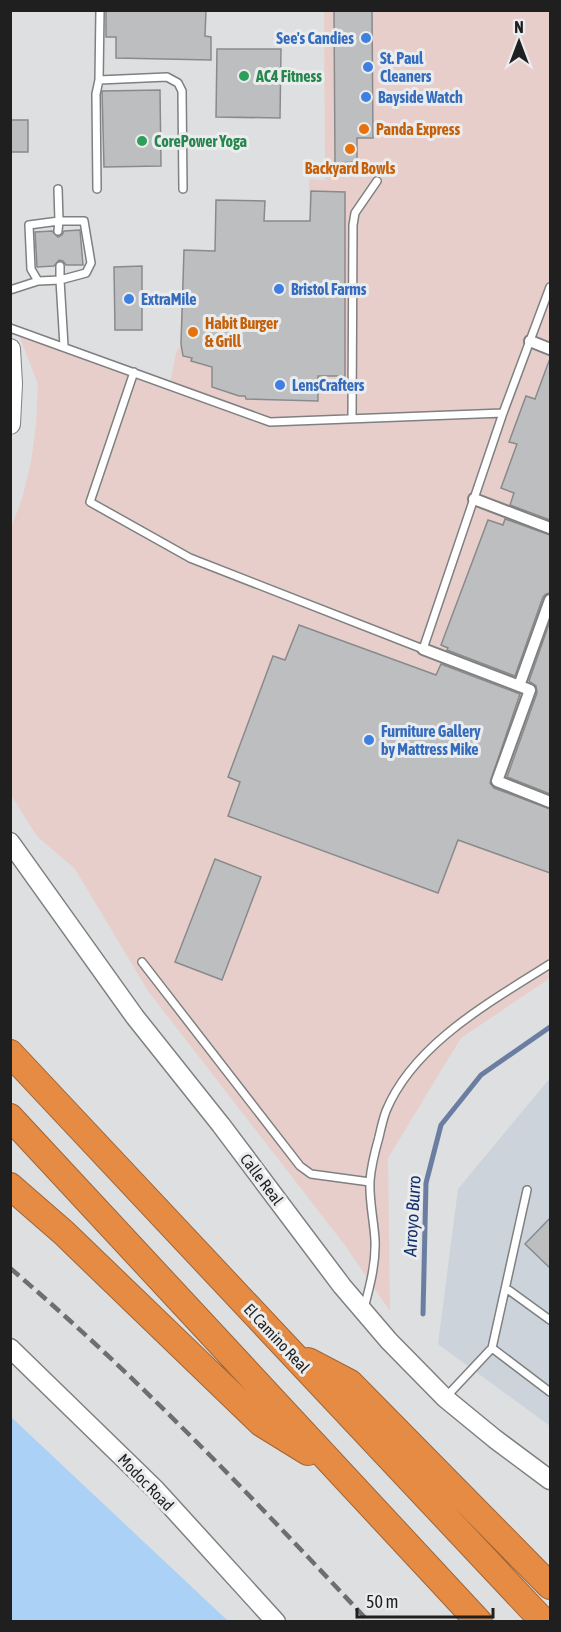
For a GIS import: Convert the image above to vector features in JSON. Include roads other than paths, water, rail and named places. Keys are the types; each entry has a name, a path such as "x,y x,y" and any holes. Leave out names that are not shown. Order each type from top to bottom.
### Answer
{"highway":[{"name":"El Camino Real","path":"10,1053 544,1622"},
{"path":"10,1117 479,1622"},
{"path":"10,1186 64,1233 261,1423 334,1468"},
{"path":"289,1351 350,1383 550,1586"}],"main road":[{"path":"10,349 12,384 10,424"}],"street":[{"path":"530,341 550,349"},
{"path":"474,498 550,528"},
{"path":"519,686 550,600"},
{"path":"423,649 530,690 497,781 550,802"},
{"name":"Calle Real","path":"10,842 135,1017 363,1311 408,1363 445,1398 550,1480"},
{"name":"Modoc Road","path":"10,1348 156,1490 276,1622"}],"lane":[{"path":"98,189 96,94 99,80 100,10"},
{"path":"99,80 167,77 178,83 182,91 183,189"},
{"path":"352,419 353,225 355,213 377,181"},
{"path":"58,189 58,231"},
{"path":"10,291 38,281 60,280 86,273 92,263 84,222 59,220 29,225 31,269 38,281"},
{"path":"60,266 64,346"},
{"path":"134,372 90,502 190,558 423,649 503,413 550,287"},
{"path":"10,328 270,422 503,413"},
{"path":"142,962 300,1166 311,1174 370,1182"},
{"path":"363,1311 371,1282 375,1243 370,1182 373,1159 386,1111 418,1062 444,1036 495,999 550,964"},
{"path":"445,1398 492,1348 527,1190"},
{"path":"506,1287 550,1320"},
{"path":"492,1348 549,1389"}],"waterway":[{"name":"Arroyo Burro","path":"423,1314 426,1183 441,1125 481,1075 550,1027"}],"railway":[{"path":"10,1268 150,1395 369,1622"}],"place":[{"name":"See's Candies","path":"366,38"},
{"name":"St. Paul Cleaners","path":"368,67"},
{"name":"AC4 Fitness","path":"244,76"},
{"name":"Bayside Watch","path":"366,97"},
{"name":"Panda Express","path":"364,129"},
{"name":"CorePower Yoga","path":"142,141"},
{"name":"Backyard Bowls","path":"350,149"},
{"name":"Bristol Farms","path":"279,289"},
{"name":"ExtraMile","path":"129,299"},
{"name":"Habit Burger & Grill","path":"193,332"},
{"name":"LensCrafters","path":"280,385"},
{"name":"Furniture Gallery by Mattress Mike","path":"369,740"}]}
